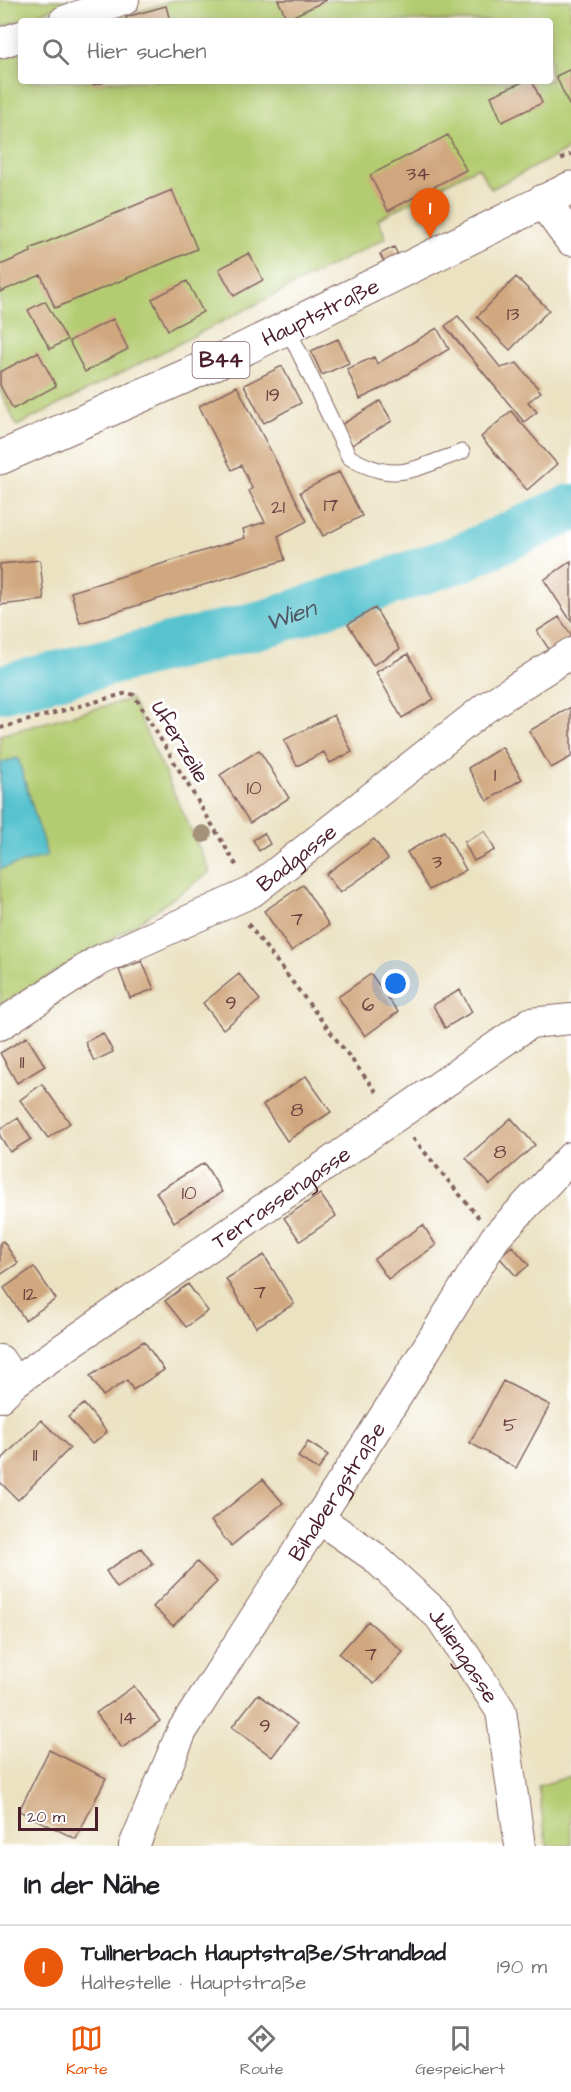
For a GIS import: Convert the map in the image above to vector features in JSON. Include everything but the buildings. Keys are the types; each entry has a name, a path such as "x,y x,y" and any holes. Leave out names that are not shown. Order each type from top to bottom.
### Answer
{"main road":[{"path":"557,194 571,239"},
{"name":"Hauptstraße","path":"0,458 83,423 287,327 557,194"}],"street":[{"path":"73,18 124,0"},
{"path":"0,43 18,37"},
{"name":"Badgasse","path":"0,1025 96,962 241,897 485,708 571,653"},
{"name":"Terrassengasse","path":"5,1380 530,1023 571,1019"},
{"name":"Bihabergstraße","path":"134,1846 183,1731 401,1390 495,1238 571,1157"},
{"name":"Juliengasse","path":"318,1518 373,1557 440,1617 501,1711 520,1846"}],"lane":[{"path":"287,327 349,457 368,468 396,474 462,452"}],"path":[{"name":"Uferzeile","path":"0,728 127,693 134,695 241,897"},
{"path":"241,897 381,1098"},
{"path":"411,1135 474,1212"}],"green space":[{"path":"0,0 78,0 26,18 18,18 18,21 0,27"},
{"path":"173,0 571,0 571,148 491,189 478,167 378,219 386,238 17,426 0,390 0,59 18,53 18,84 553,84 553,18 120,18"},
{"path":"131,699 210,872 136,924 0,1005 0,735"},
{"path":"571,1776 571,1846 547,1846 538,1786"}],"water":[{"path":"18,758 47,856 0,869 0,763"}],"waterway":[{"name":"Wien","path":"0,689 270,622 458,559 571,508"}],"place":[{"name":"Tullnerbach Hauptstraße/Strandbad","path":"430,238"}]}
